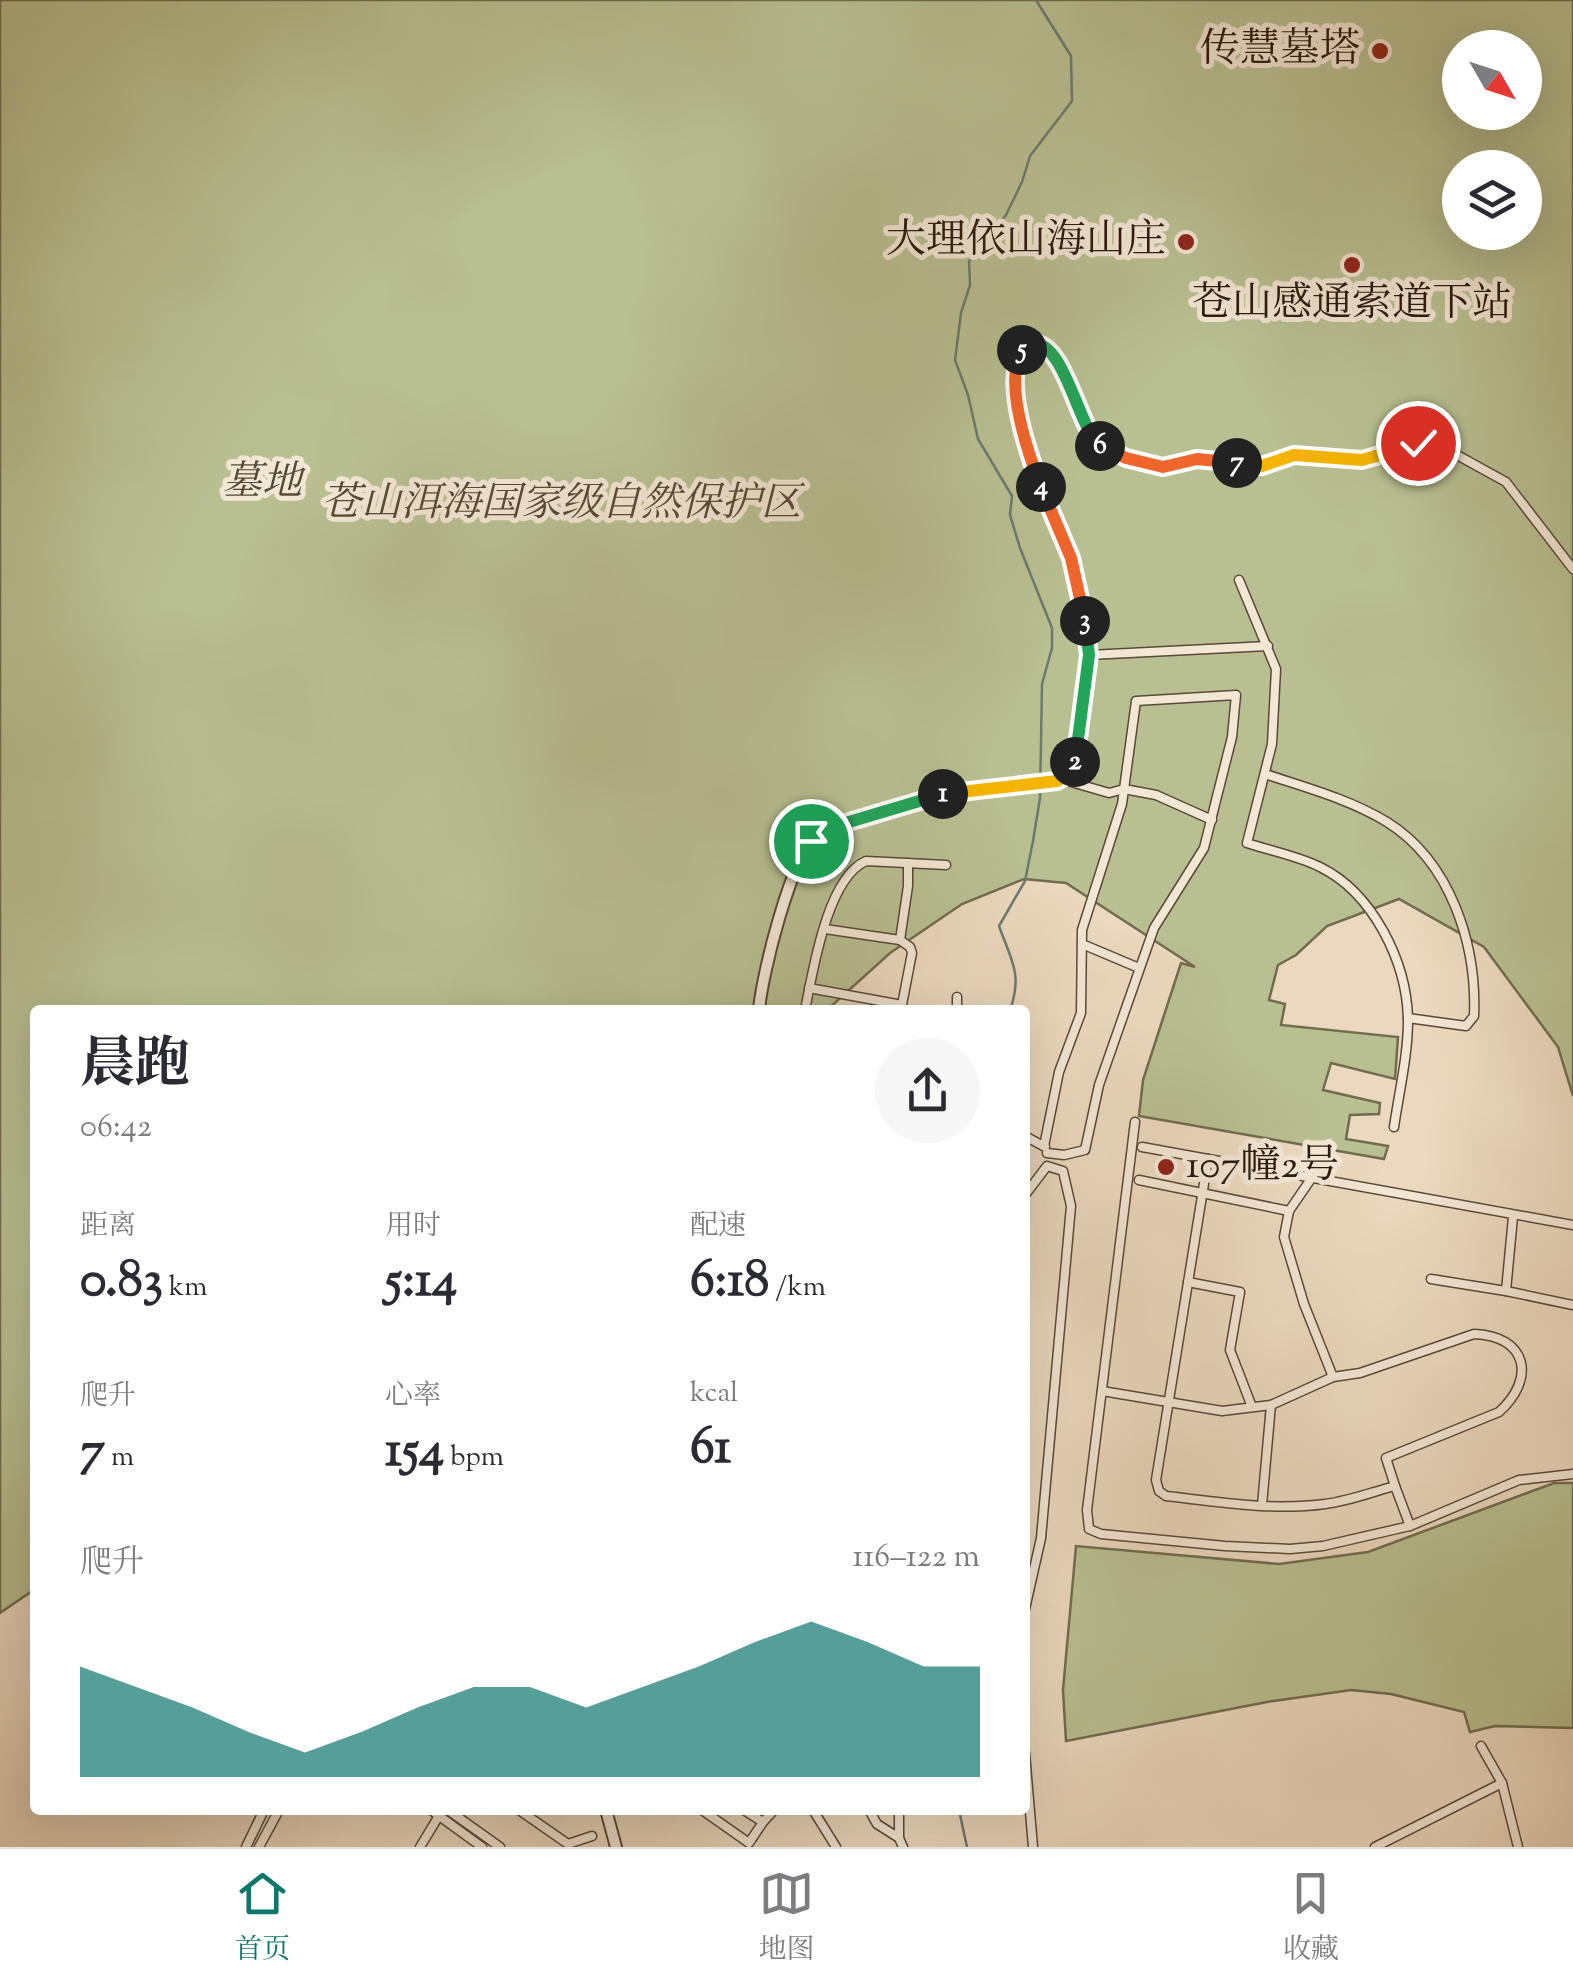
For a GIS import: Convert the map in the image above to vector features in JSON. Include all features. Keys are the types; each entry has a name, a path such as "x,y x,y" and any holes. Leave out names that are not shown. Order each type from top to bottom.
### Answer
{"street":[{"path":"1059,780 1072,770 1076,758 1089,655 1076,574 1035,471 1016,392 1016,362 1023,349 1032,343 1042,343 1058,362 1087,432 1108,451 1163,467 1197,459 1262,466 1294,455 1362,460 1418,443 1448,450 1506,482 1573,569"},
{"path":"1239,580 1276,670 1276,700 1265,774 1247,843 1319,866 1350,886 1375,916 1396,958 1408,1018 1394,1127"},
{"path":"1089,655 1268,646"},
{"path":"1030,1139 1046,1150 1064,1156 1086,1150 1100,1085 1138,968 1154,928 1204,848 1232,737 1236,695 1136,701 1124,790 1085,912 1081,1012 1059,1072 1046,1150 1046,1166 1030,1188"},
{"path":"1265,774 1330,795 1390,824 1422,855 1447,889 1472,957 1474,1016 1466,1026 1408,1018"},
{"path":"760,1005 764,976 790,886 806,849 820,832 943,794 1059,780 1109,793 1124,790 1156,796 1212,820"},
{"path":"806,1005 833,900 857,865 866,861 946,866"},
{"path":"900,940 908,863"},
{"path":"825,929 900,940 910,947 902,1005"},
{"path":"1082,944 1138,968"},
{"path":"809,988 892,1005"},
{"path":"956,1005 957,997"},
{"path":"1135,1122 1086,1523 1095,1532 1290,1549 1323,1546 1410,1526 1519,1480 1573,1474"},
{"path":"1142,1147 1573,1225"},
{"path":"1030,1585 1041,1538 1066,1272 1070,1206 1064,1156"},
{"path":"1208,1160 1156,1480 1159,1491 1166,1496 1262,1505 1326,1504 1395,1486"},
{"path":"1046,1166 1063,1171"},
{"path":"1312,1179 1290,1211 1284,1236 1304,1304 1333,1378"},
{"path":"1139,1180 1290,1211"},
{"path":"1506,1291 1513,1217"},
{"path":"1430,1280 1573,1305"},
{"path":"1188,1282 1240,1292 1230,1350 1252,1407"},
{"path":"1102,1391 1222,1411 1271,1404 1333,1378 1360,1373 1474,1334 1494,1335 1508,1341 1520,1358 1523,1374 1513,1400 1499,1412 1386,1458 1410,1526"},
{"path":"1262,1505 1271,1404"},
{"path":"1481,1746 1502,1783 1518,1847"},
{"path":"1374,1847 1502,1783"},
{"path":"1030,1805 1034,1847"},
{"path":"246,1847 262,1815"},
{"path":"259,1847 276,1815"},
{"path":"420,1847 438,1815"},
{"path":"445,1815 482,1847"},
{"path":"447,1815 500,1847"},
{"path":"535,1815 568,1844 592,1836"},
{"path":"607,1815 616,1847"},
{"path":"709,1815 748,1843 769,1815"},
{"path":"752,1815 763,1822"},
{"path":"816,1815 836,1847"},
{"path":"872,1815 877,1824 901,1842"},
{"path":"899,1815 901,1842"}],"green space":[{"name":"苍山洱海国家级自然保护区","path":"0,0 1573,0 1573,1096 1558,1047 1484,947 1399,899 1327,926 1296,955 1278,965 1269,1000 1285,1004 1281,1025 1398,1037 1395,1079 1331,1063 1323,1090 1380,1103 1379,1114 1350,1115 1346,1139 1388,1146 1384,1159 1139,1116 1143,1080 1181,963 1195,967 1066,883 1024,879 962,904 890,953 833,1005 30,1005 30,1592 0,1613"},
{"path":"1554,1483 1573,1483 1573,1728 1495,1726 1470,1732 1464,1712 1391,1694 1351,1690 1066,1741 1063,1690 1076,1546 1279,1564 1368,1552"}],"waterway":[{"path":"1012,1005 1015,977 999,926 1025,881 1033,841 1040,798 1042,684 1052,648 1052,628 1020,548 1010,515 1012,496 978,439 955,360 961,313 970,285 969,261 1006,215 1030,156 1072,101 1071,56 1036,0"},
{"path":"960,1815 967,1847"}],"place":[{"name":"传慧墓塔","path":"1380,51"},
{"name":"大理依山海山庄","path":"1186,242"},
{"name":"苍山感通索道下站","path":"1352,265"},
{"name":"107幢2号","path":"1166,1167"}],"route":[{"path":"811,841 820,832 904,804 975,788 1057,781 1074,766 1089,643 1076,574 1035,471 1016,392 1016,362 1027,346 1042,343 1058,362 1087,432 1094,440 1108,451 1144,464 1163,467 1197,459 1262,466 1294,455 1362,460 1418,443"}],"park label":[{"name":"墓地","path":"262,484"}]}
